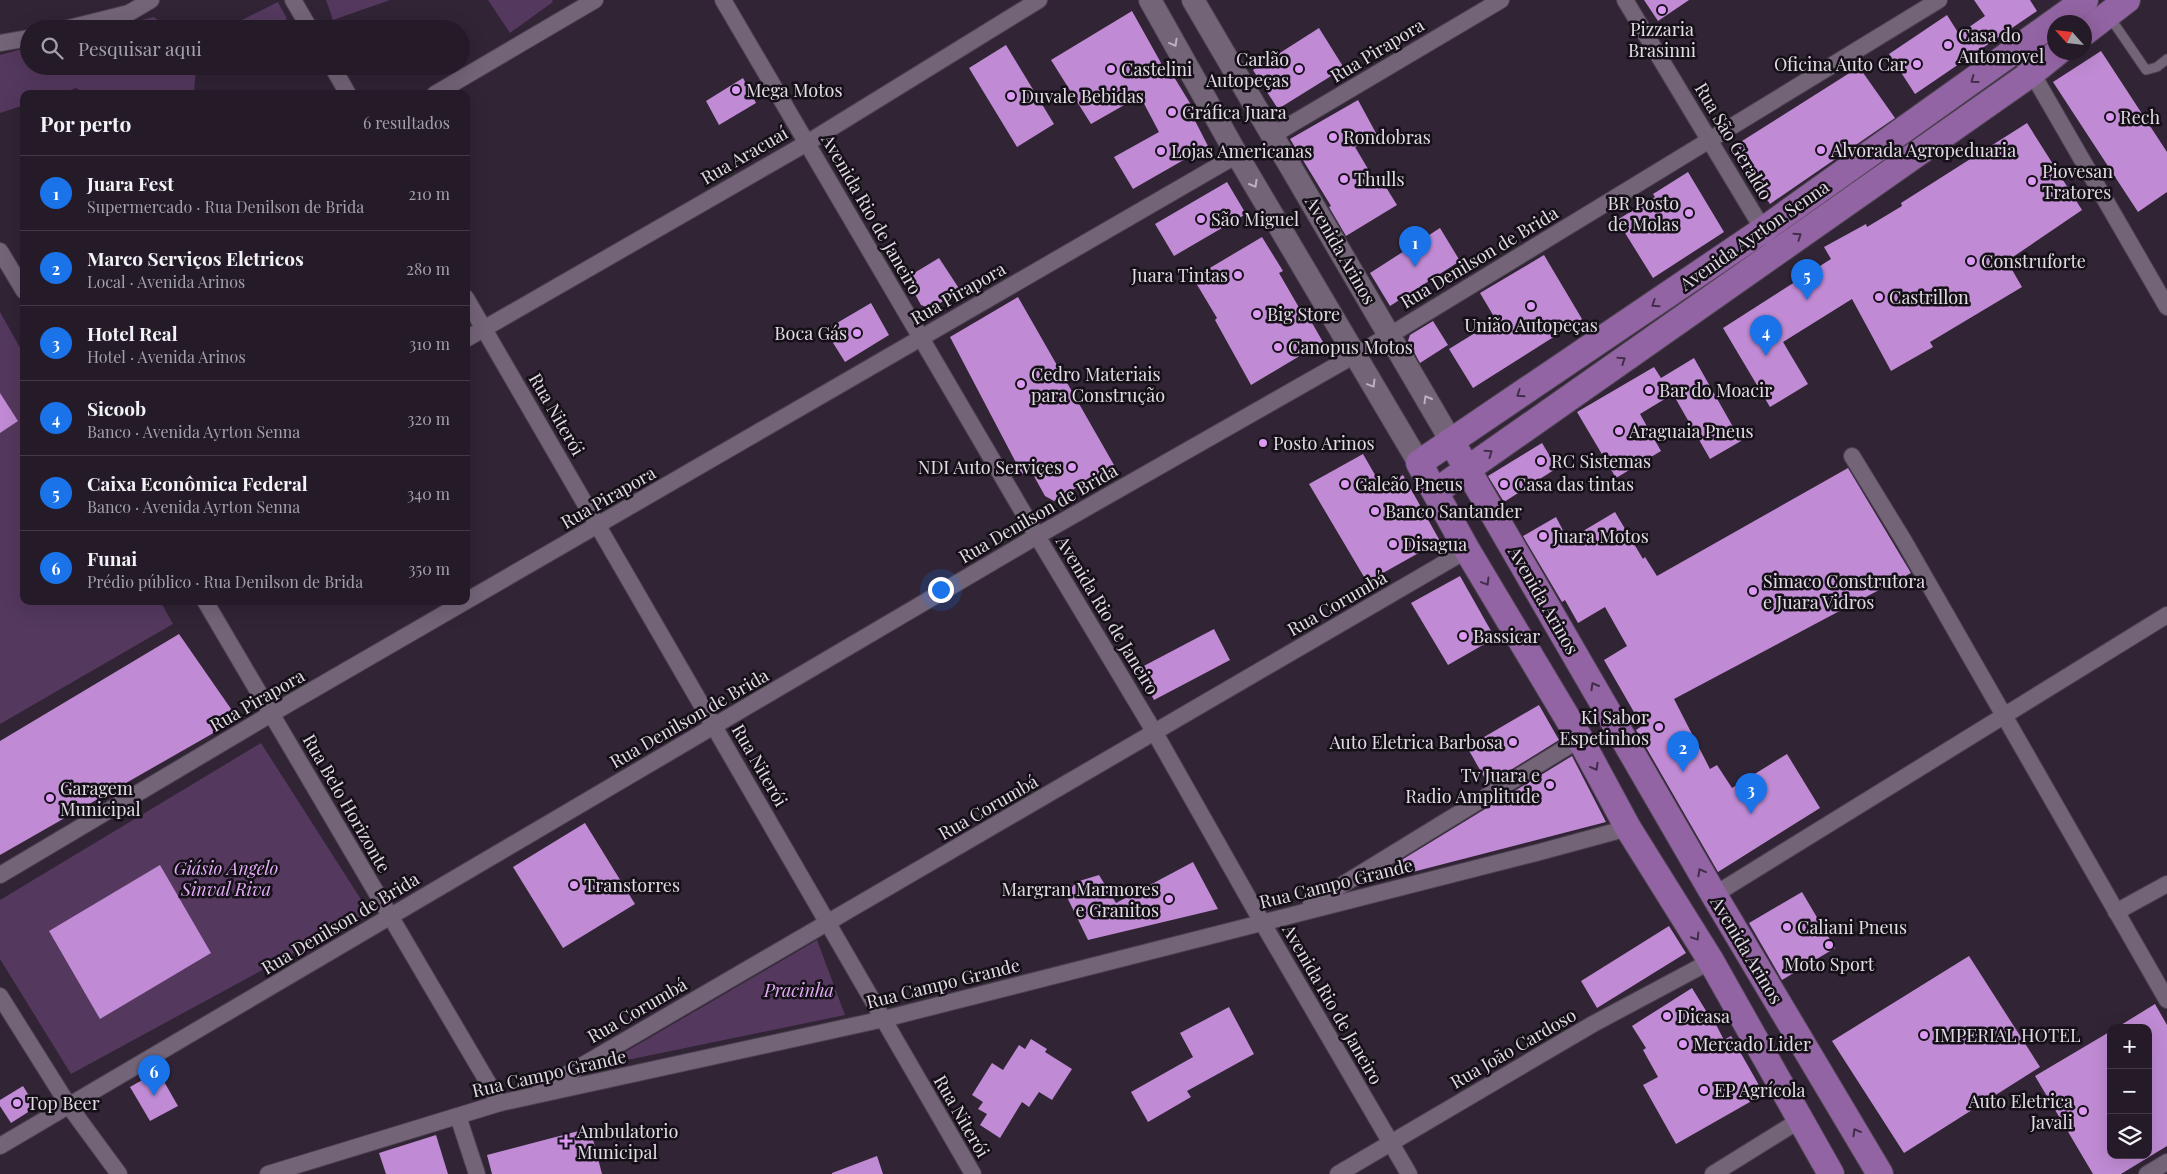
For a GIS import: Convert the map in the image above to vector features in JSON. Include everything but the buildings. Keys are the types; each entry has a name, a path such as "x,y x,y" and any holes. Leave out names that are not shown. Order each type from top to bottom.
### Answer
{"main road":[{"name":"Avenida Arinos","path":"1150,0 1237,155 1354,356 1419,463 1467,550 1580,739 1628,828 1710,961 1831,1174"},
{"name":"Avenida Arinos","path":"1194,0 1714,894 1880,1174"},
{"path":"2092,27 2117,7"},
{"name":"Avenida Ayrton Senna","path":"1435,492 1593,380 1769,241 2070,9"},
{"name":"Avenida Ayrton Senna","path":"1419,463 1577,356 1769,241 2032,73 2048,60"},
{"path":"1577,356 1593,380"}],"street":[{"path":"101,20 129,13 151,0"},
{"path":"293,0 305,20"},
{"path":"470,73 595,0"},
{"name":"Avenida Rio de Janeiro","path":"723,0 1037,536 1156,733 1262,922 1409,1174"},
{"name":"Rua Aracuaí","path":"470,337 806,143 1039,0"},
{"name":"Rua Pirapora","path":"1273,135 1501,0"},
{"name":"Rua São Geraldo","path":"1625,0 1710,139 1769,241"},
{"name":"Rua Denilson de Brida","path":"0,1146 1037,536 1390,335 1939,0"},
{"path":"0,43 20,40"},
{"path":"2015,50 2032,73 2167,307"},
{"path":"337,75 346,90"},
{"path":"442,90 467,75"},
{"name":"Rua Pirapora","path":"470,600 920,337 1237,155"},
{"path":"0,251 20,284"},
{"name":"Rua Niterói","path":"470,305 973,1174"},
{"path":"1852,456 1904,541 2167,1000"},
{"name":"Rua Corumbá","path":"527,1097 1156,733 1467,550"},
{"name":"Rua Belo Horizonte","path":"207,605 500,1103"},
{"name":"Rua Pirapora","path":"0,875 271,714 462,605"},
{"path":"1714,894 2167,615"},
{"path":"1299,912 1580,739"},
{"name":"Rua Campo Grande","path":"268,1174 500,1103 884,1019 1628,828"},
{"path":"2116,912 2167,884"},
{"name":"Rua João Cardoso","path":"1338,1174 1593,1024 1710,961"},
{"path":"0,996 69,1106 119,1174"},
{"path":"458,1116 476,1174"},
{"path":"1713,1174 1800,1120"},
{"path":"2147,1174 2167,1162"}],"lane":[{"path":"2117,7 2146,70 2157,67 2167,59"}],"green space":[{"path":"326,0 390,0 333,20"},
{"path":"488,0 552,0 553,2 510,33"},
{"path":"278,2 287,19 285,20 242,20"},
{"path":"154,17 157,20 142,20"},
{"path":"20,49 20,75 195,75 194,90 80,90 76,88 70,90 20,90 20,106 0,113 0,55"},
{"path":"0,312 20,348 20,605 162,605 173,624 0,724"},
{"name":"Giásio Angelo Sinval Riva","path":"261,743 369,912 71,1074 0,959 0,900"},
{"name":"Pracinha","path":"817,940 845,1015 603,1065"}],"place":[{"name":"Pizzaria Brasinni","path":"1662,10"},
{"name":"Casa do Automovel","path":"1948,45"},
{"name":"Oficina Auto Car","path":"1917,64"},
{"name":"Castelini","path":"1111,69"},
{"name":"Carlão Autopeças","path":"1299,69"},
{"name":"Mega Motos","path":"736,90"},
{"name":"Duvale Bebidas","path":"1011,96"},
{"name":"Gráfica Juara","path":"1172,112"},
{"name":"Rech","path":"2110,117"},
{"name":"Rondobras","path":"1333,137"},
{"name":"Alvorada Agropeduaria","path":"1821,150"},
{"name":"Lojas Americanas","path":"1161,151"},
{"name":"Thulls","path":"1344,179"},
{"name":"Piovesan Tratores","path":"2032,181"},
{"name":"BR Posto de Molas","path":"1689,213"},
{"name":"São Miguel","path":"1201,219"},
{"name":"Construforte","path":"1971,261"},
{"name":"Juara Fest","path":"1415,267"},
{"name":"Juara Tintas","path":"1238,275"},
{"name":"Castrillon","path":"1879,297"},
{"name":"Caixa Econômica Federal","path":"1807,300"},
{"name":"União Autopeças","path":"1531,306"},
{"name":"Big Store","path":"1257,314"},
{"name":"Boca Gás","path":"857,333"},
{"name":"Canopus Motos","path":"1278,347"},
{"name":"Sicoob","path":"1766,356"},
{"name":"Cedro Materiais para Construção","path":"1021,384"},
{"name":"Bar do Moacir","path":"1649,390"},
{"name":"Araguaia Pneus","path":"1619,431"},
{"name":"Posto Arinos","path":"1263,443"},
{"name":"RC Sistemas","path":"1541,461"},
{"name":"NDI Auto Serviçes","path":"1072,467"},
{"name":"Galeão Pneus","path":"1345,484"},
{"name":"Casa das tintas","path":"1504,484"},
{"name":"Banco Santander","path":"1375,511"},
{"name":"Juara Motos","path":"1543,536"},
{"name":"Disagua","path":"1393,544"},
{"name":"Simaco Construtora e Juara Vidros","path":"1753,591"},
{"name":"Bassicar","path":"1463,636"},
{"name":"Ki Sabor Espetinhos","path":"1659,727"},
{"name":"Auto Eletrica Barbosa","path":"1513,742"},
{"name":"Marco Serviços Eletricos","path":"1683,772"},
{"name":"Tv Juara e Radio Amplitude","path":"1550,785"},
{"name":"Garagem Municipal","path":"50,798"},
{"name":"Hotel Real","path":"1751,814"},
{"name":"Transtorres","path":"574,885"},
{"name":"Margran Marmores e Granitos","path":"1169,899"},
{"name":"Caliani Pneus","path":"1787,927"},
{"name":"Moto Sport","path":"1829,945"},
{"name":"Dicasa","path":"1667,1016"},
{"name":"IMPERIAL HOTEL","path":"1924,1035"},
{"name":"Mercado Lider","path":"1683,1044"},
{"name":"EP Agrícola","path":"1704,1090"},
{"name":"Funai","path":"154,1096"},
{"name":"Top Beer","path":"17,1103"},
{"name":"Auto Eletrica Javali","path":"2083,1111"},
{"name":"Ambulatorio Municipal","path":"566,1141"}]}
